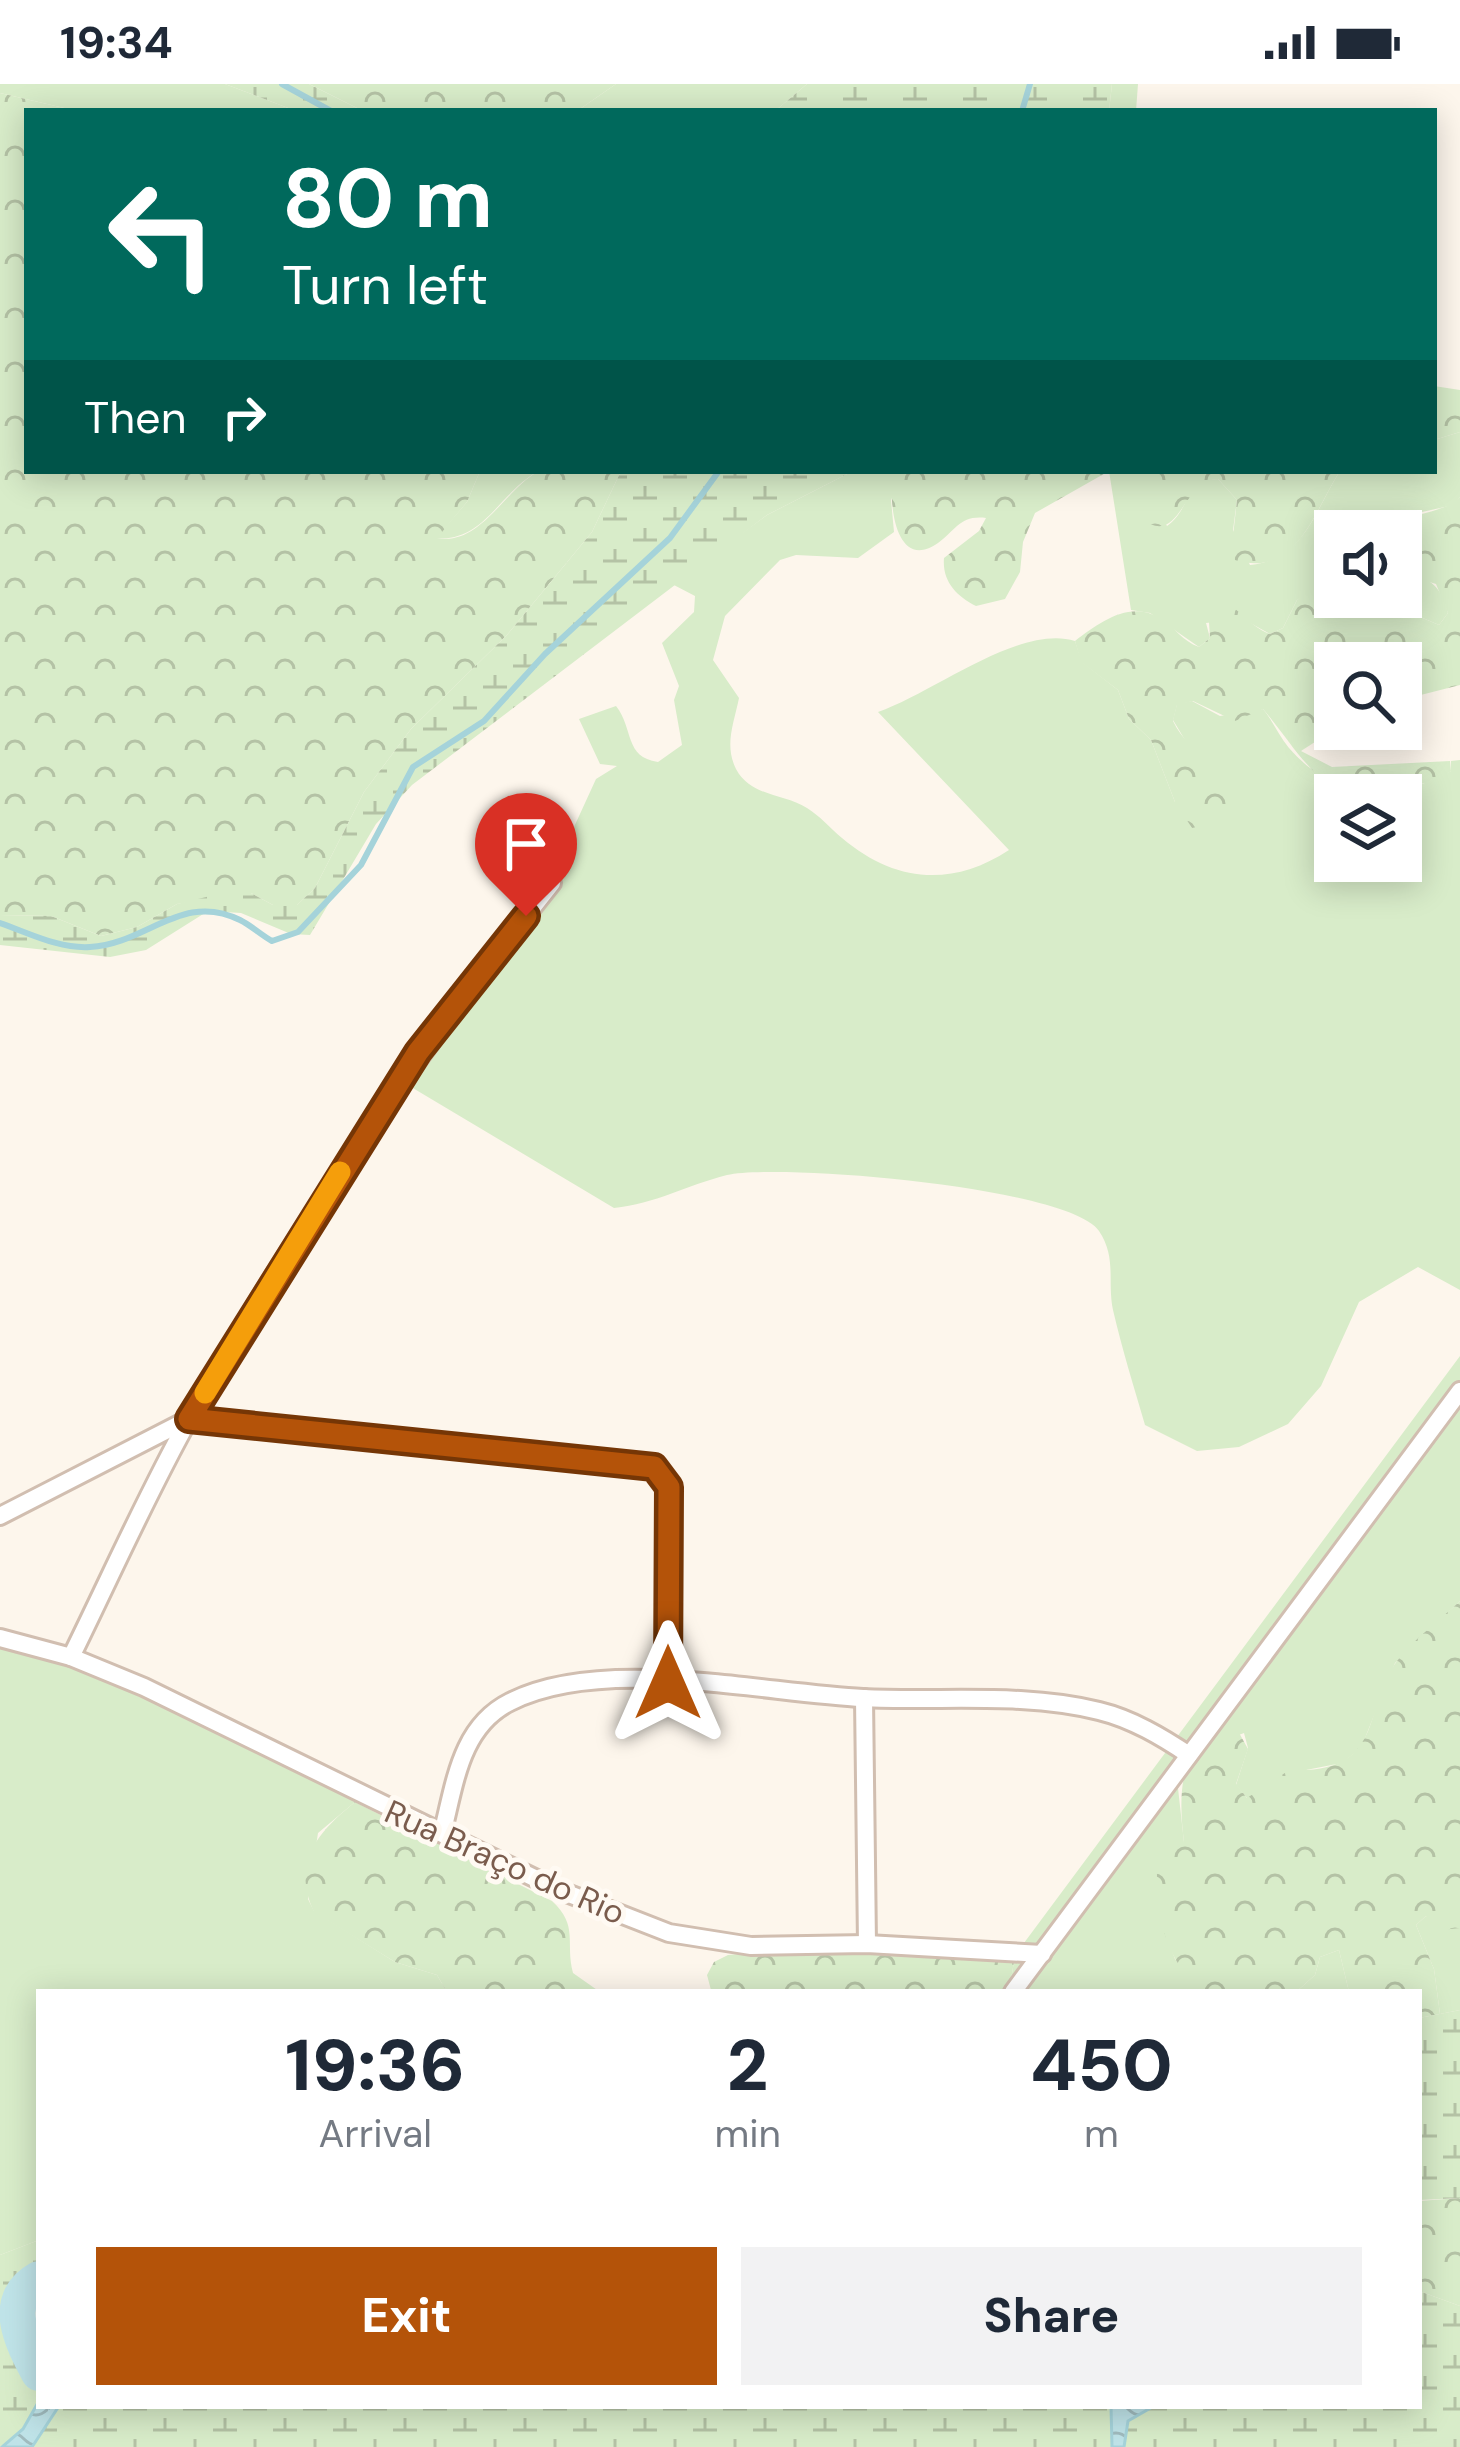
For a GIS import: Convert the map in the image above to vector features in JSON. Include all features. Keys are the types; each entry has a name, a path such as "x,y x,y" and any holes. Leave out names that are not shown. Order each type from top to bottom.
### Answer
{"street":[{"path":"71,1657 189,1419 418,1052 552,883"},
{"path":"1015,1989 1460,1391"},
{"path":"0,1516 189,1419 654,1467 669,1487 668,1683"},
{"name":"Rua Braço do Rio","path":"0,1638 71,1657 559,1890 669,1933 751,1946 867,1944 1042,1954"},
{"path":"442,1834 467,1744 491,1714 556,1687 668,1683 864,1698 1011,1700 1099,1711 1189,1755"},
{"path":"864,1698 867,1944"}],"green space":[{"path":"0,84 225,84 288,108 64,108 0,93"},
{"path":"225,84 309,84 357,108 288,108"},
{"path":"309,84 616,84 581,108 357,108"},
{"path":"616,84 807,84 779,108 581,108"},
{"path":"807,84 1112,84 1109,108 779,108"},
{"path":"1112,84 1138,84 1136,108 1109,108"},
{"path":"0,93 64,108 24,108 24,474 479,474 467,502 437,538 452,538 479,526 534,474 620,474 592,532 507,635 411,729 364,792 315,888 296,906 273,905 251,893 177,904 137,927 101,936 51,916 0,915"},
{"path":"1437,386 1460,390 1460,432 1437,439"},
{"path":"1460,432 1460,497 1454,505 1422,512 1319,510 1338,474 1437,474 1437,439"},
{"path":"479,474 535,474 480,524 453,537 436,538 467,502"},
{"path":"620,474 847,474 767,515 412,785 376,824 310,935 291,934 241,913 208,911 146,950 110,957 0,945 0,915 51,916 101,936 137,927 177,904 227,892 251,893 273,905 297,905 315,888 364,792 411,729 507,635 592,532"},
{"path":"847,474 904,474 891,500 894,532 858,558 796,555 780,560 725,616 713,660 739,698 731,751 742,778 759,790 807,808 862,853 902,871 944,875 1009,850 878,712 1028,642 1075,641 1082,662 1118,690 1129,719 1151,740 1175,802 1214,769 1191,750 1173,720 1177,704 1192,701 1220,716 1263,709 1289,748 1319,774 1314,774 1314,882 1422,882 1422,783 1451,771 1451,761 1460,760 1460,1290 1418,1267 1359,1302 1321,1386 1288,1424 1239,1447 1197,1451 1145,1425 1113,1310 1105,1241 1077,1215 983,1191 804,1172 727,1175 614,1208 396,1078 432,1014 563,851 596,779 617,766 600,764 579,719 616,706 635,748 658,762 682,745 674,700 679,686 662,643 694,612 695,596 672,584 767,515"},
{"path":"902,474 1104,474 1035,513 1023,542 1020,572 1005,599 976,606 952,587 944,558 979,531 986,518 964,521 938,543 914,549 899,534 892,486"},
{"path":"1109,474 1156,474 1149,491 1167,526 1193,490 1218,479 1237,500 1233,530 1250,565 1283,554 1314,519 1314,592 1297,600 1283,628 1270,634 1243,619 1206,623 1210,638 1199,647 1150,613 1131,610"},
{"path":"1155,474 1338,474 1301,538 1274,560 1235,560 1237,500 1218,479 1196,490 1164,526 1140,517 1138,502"},
{"path":"1460,497 1460,685 1422,695 1422,642 1314,642 1314,743 1301,751 1332,767 1450,761 1451,771 1422,784 1422,774 1317,774 1263,709 1235,721 1193,701 1177,705 1173,721 1232,794 1221,822 1192,828 1175,802 1151,740 1129,719 1118,690 1081,662 1075,641 1105,620 1138,611 1161,619 1199,647 1210,638 1208,607 1218,605 1234,609 1270,634 1283,628 1297,600 1309,591 1314,591 1314,618 1422,618 1439,625 1448,613 1436,584 1422,580 1422,513"},
{"path":"1422,578 1443,597 1448,613 1439,625 1422,618"},
{"path":"1460,1356 1460,1601 1395,1663 1361,1748 1342,1763 1306,1770 1248,1799 1236,1785 1248,1748 1244,1733 1192,1753 1178,1788 1184,1842 1167,1938 1175,1959 1200,1989 1004,1989 1011,1980 1015,1955"},
{"path":"1460,1601 1460,1928 1441,1930 1426,1916 1416,1925 1434,1969 1440,2014 1422,2017 1422,1989 1348,1989 1339,1950 1320,1957 1315,1975 1299,1989 1200,1989 1170,1948 1160,1915 1157,1879 1157,1860 1184,1842 1182,1787 1192,1755 1214,1729 1232,1720 1248,1749 1236,1784 1247,1798 1300,1763 1307,1770 1332,1766 1360,1745 1387,1679 1419,1637"},
{"path":"0,1631 112,1664 252,1735 355,1802 318,1833 308,1899 314,1911 395,1962 437,1975 445,1989 36,1989 36,2241 0,2255"},
{"path":"355,1802 552,1901 566,1918 573,1973 596,1989 445,1989 437,1975 395,1962 314,1912 307,1863 330,1825"},
{"path":"1426,1916 1460,1928 1460,2010 1440,2014 1434,1969 1416,1925"},
{"path":"827,1946 1015,1955 1011,1980 1004,1989 711,1989 707,1975 714,1962 728,1955"},
{"path":"1339,1950 1348,1989 1299,1989 1315,1975 1320,1957"},
{"path":"1460,2010 1460,2198 1422,2200 1422,2017"},
{"path":"1460,2198 1460,2306 1422,2292 1422,2201"},
{"path":"36,2241 36,2280 30,2296 38,2409 0,2447 0,2255"},
{"path":"1422,2292 1460,2306 1460,2447 1124,2447 1128,2420 1148,2409 1422,2409"},
{"path":"57,2409 1111,2409 1112,2447 32,2447"}],"water":[{"path":"36,2276 36,2297 27,2310 36,2337 36,2371 18,2323 17,2311"},
{"path":"36,2406 57,2409 32,2447 2,2447 23,2429"},
{"path":"1111,2409 1149,2409 1128,2421 1124,2447 1112,2447"}],"waterway":[{"path":"282,84 326,108"},
{"path":"1023,108 1030,84"},
{"path":"0,923 78,947 110,944 200,912 240,920 272,941 298,932 361,865 413,767 484,721 545,654 670,538 717,474"},
{"path":"36,2281 20,2299 18,2310 22,2336 36,2366"}],"slow traffic":[{"path":"205,1393 340,1172"}],"route":[{"path":"526,916 418,1052 189,1419 654,1467 669,1487 668,1683"}]}
